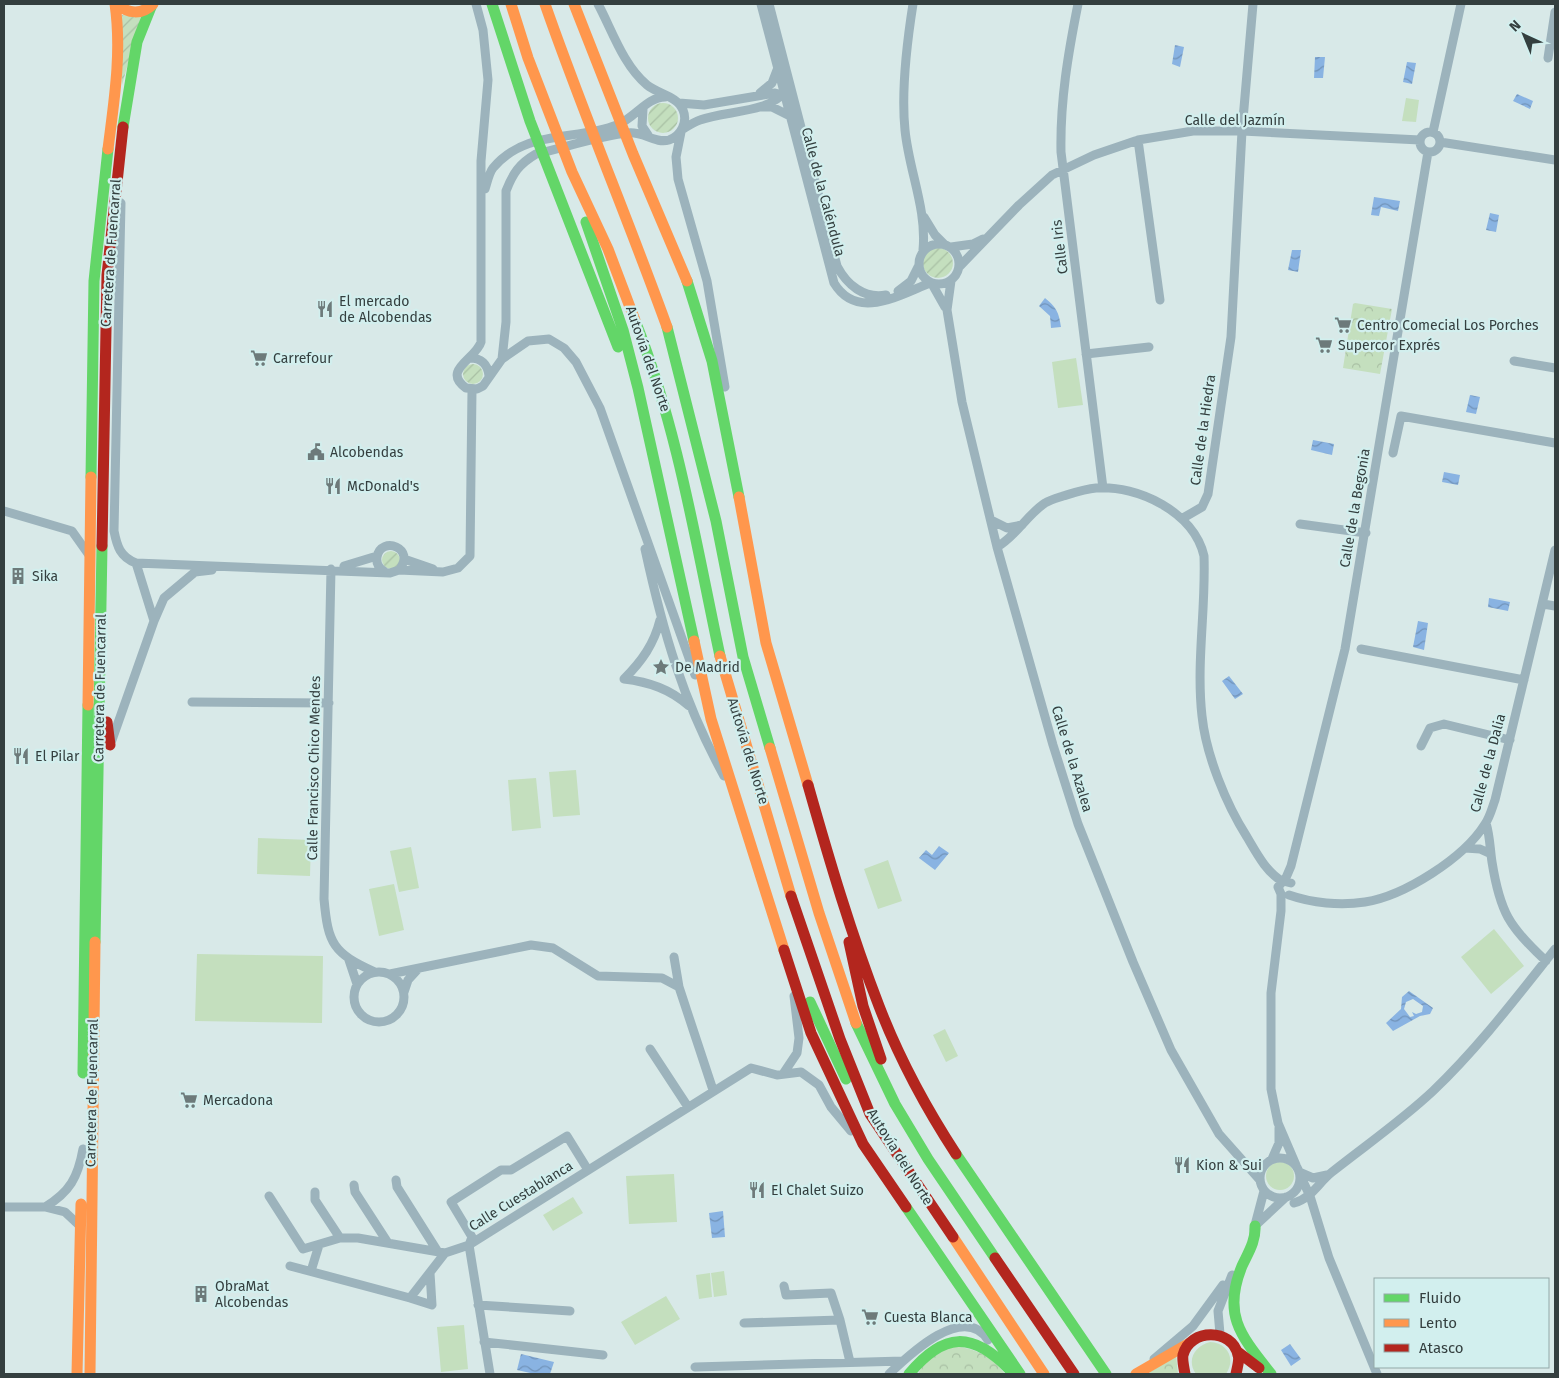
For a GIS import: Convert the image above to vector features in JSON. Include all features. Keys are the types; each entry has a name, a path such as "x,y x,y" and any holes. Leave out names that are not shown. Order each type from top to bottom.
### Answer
{"main road":[{"path":"116,4 128,12 139,12 152,5"},
{"name":"Carretera de Fuencarral","path":"77,1374 80,1226 84,1150 82,1034 94,281 118,60 116,4"},
{"path":"492,4 530,121 613,334 653,457"},
{"name":"Autovía del Norte","path":"511,4 528,58 549,114 571,169 608,249 653,366 676,449 725,675 798,919 840,1039 870,1114 1044,1374"},
{"name":"Autovía del Norte","path":"545,4 580,103 635,238 672,340 716,521 743,657 819,913 860,1035 895,1104 928,1159 1074,1374"},
{"path":"574,4 633,154 687,282 712,361 726,425 766,643 829,858 879,1006 908,1070 940,1129 979,1191 1106,1374"},
{"path":"578,4 586,34"},
{"name":"Carretera de Fuencarral","path":"90,1374 90,1178 107,274 125,107 137,42 152,5"},
{"path":"571,169 581,210 623,330 638,388 711,719 811,1033 863,1144 1020,1374"},
{"path":"100,676 110,745"},
{"path":"722,756 734,778 802,985 856,1100 870,1114"},
{"path":"829,858 864,1006 895,1104"},
{"path":"1255,1226 1256,1236 1234,1285 1232,1307 1236,1325 1271,1374"},
{"path":"1135,1374 1197,1337 1208,1333 1220,1334 1234,1344 1238,1352 1239,1366 1236,1374"},
{"path":"909,1374 920,1359 934,1347 950,1341 969,1340 984,1346 999,1357 1014,1374"},
{"path":"1185,1374 1182,1363 1188,1344"},
{"path":"1238,1352 1265,1374"}],"street":[{"path":"476,4 483,30 488,80 482,161 481,342 478,350 461,364 457,374 462,385 472,390 483,386 488,376 502,359 528,341 549,339 564,348 576,362 600,408 711,719"},
{"path":"598,4 626,59 637,76 665,97 679,103 704,105 758,95 784,94"},
{"path":"603,4 614,34"},
{"name":"Calle de la Caléndula","path":"761,4 781,67 791,86 793,115 834,258 842,275 856,290 879,296 904,288 911,281 918,267"},
{"name":"Calle de la Caléndula","path":"769,4 784,94 790,99 829,270 837,288 851,300 863,304 901,295 931,283"},
{"path":"913,4 905,92 905,129 911,168 923,215 923,250 918,267 920,274 931,283 944,284 951,281 959,266 957,255 935,235 923,215"},
{"name":"Calle Iris","path":"1078,4 1066,68 1061,115 1064,167 1103,488"},
{"name":"Calle de la Hiedra","path":"1183,518 1202,507 1208,494 1231,336 1242,131 1253,4"},
{"path":"1433,132 1461,4"},
{"path":"1548,58 1555,12"},
{"path":"758,95 772,83 781,67"},
{"path":"502,359 506,322 506,191 512,173 523,162 536,154 629,132 648,135 663,141 673,138 682,130 700,120 759,106 778,100 784,94"},
{"path":"483,197 492,169 510,152 531,142 616,126 643,109 652,99 665,97"},
{"path":"679,103 685,115 676,157 678,179 707,282 727,402 726,425"},
{"path":"759,106 793,115"},
{"path":"643,109 642,126 648,135"},
{"name":"Calle del Jazmín","path":"959,266 1034,190 1064,167 1138,140 1193,131 1242,131 1420,140"},
{"path":"1433,132 1424,134 1420,140 1422,148 1428,152 1435,150 1440,142"},
{"path":"1433,132 1438,136 1440,142"},
{"path":"1138,140 1160,300"},
{"path":"1440,142 1555,160"},
{"name":"Calle de la Begonia","path":"1286,881 1345,649 1366,533 1428,152"},
{"path":"118,168 121,217 114,531 117,548 127,559 136,563 384,571 390,573 399,570 443,572 458,568 470,556 472,390"},
{"name":"Calle del Jazmín","path":"947,246 973,244 992,234"},
{"path":"923,250 930,246 947,246"},
{"name":"Calle de la Azalea","path":"951,281 947,310 962,402 998,547 1053,745 1078,824 1133,962 1171,1050 1218,1134 1260,1179"},
{"name":"Calle de la Azalea","path":"931,283 947,310"},
{"path":"1086,354 1149,347"},
{"path":"470,358 481,360 486,364 488,376"},
{"path":"1514,361 1555,368"},
{"path":"1393,453 1401,416 1555,443"},
{"path":"998,547 1045,503 1083,490 1103,488 1142,496 1166,506 1183,518 1195,532 1204,556 1201,689 1202,717 1208,744 1236,820 1264,864 1286,881 1293,891 1286,895 1281,911 1271,993 1271,1089 1278,1123 1279,1143 1272,1159 1262,1167 1260,1179 1264,1191 1255,1226 1230,1279 1218,1311 1220,1334"},
{"path":"4,511 72,530 89,556"},
{"path":"638,514 660,620 689,707 737,800"},
{"path":"991,520 1007,528 1023,525"},
{"path":"1300,524 1366,533"},
{"path":"331,569 360,563 377,556 382,549 390,546 401,550 404,559 399,570"},
{"name":"Calle de la Dalia","path":"1286,895 1321,903 1366,902 1396,893 1415,883 1465,848 1486,823 1495,800 1555,550"},
{"path":"377,556 378,564 384,571"},
{"path":"404,559 443,572"},
{"path":"136,563 154,620"},
{"path":"110,745 154,620 164,598 195,572 242,567"},
{"name":"Calle Francisco Chico Mendes","path":"331,569 324,899 331,938 349,960 357,984"},
{"path":"1543,604 1555,606"},
{"path":"660,620 655,639 638,665 624,679 650,683 680,698 689,707"},
{"path":"1361,649 1524,680"},
{"path":"192,702 329,703"},
{"path":"1421,746 1430,728 1444,724 1510,740"},
{"path":"1486,823 1497,891 1506,916 1522,939 1546,961"},
{"path":"1465,848 1480,849 1491,854"},
{"path":"1286,881 1278,887 1286,895"},
{"path":"421,966 408,980 402,1009 396,1016 380,1023 364,1018 354,1004 353,995 357,984 366,975 374,972 390,974 421,966 531,945 552,948 598,976 662,978 679,987"},
{"path":"1286,1199 1310,1196 1330,1174 1402,1119 1434,1090 1500,1019 1555,949"},
{"path":"674,957 679,987 713,1090"},
{"name":"Calle Francisco Chico Mendes","path":"349,960 374,972"},
{"path":"390,974 396,978 404,992"},
{"path":"783,1074 797,1053 799,1038 793,980"},
{"path":"650,1049 688,1106"},
{"name":"Calle Cuestablanca","path":"269,1196 303,1249 340,1238 358,1238 442,1252 470,1245 713,1090 751,1068 777,1075 801,1072 819,1085 831,1107 863,1144"},
{"path":"1278,1123 1310,1196 1335,1275 1374,1367"},
{"name":"Calle Cuestablanca","path":"490,1374 478,1306 470,1245 472,1237 450,1202 501,1170 510,1170 567,1136 588,1170"},
{"path":"46,1207 65,1194 76,1176 84,1150"},
{"path":"1272,1159 1285,1158 1299,1171 1313,1178 1330,1174"},
{"path":"1255,1226 1296,1190 1299,1171"},
{"path":"396,1180 397,1187 442,1252 430,1273 410,1298"},
{"path":"354,1184 355,1192 388,1243"},
{"path":"1264,1191 1286,1199 1311,1212 1316,1218"},
{"path":"315,1192 315,1200 340,1238"},
{"path":"4,1207 46,1207 65,1212 80,1226"},
{"path":"311,1271 319,1245"},
{"path":"290,1266 432,1305 430,1273"},
{"path":"1135,1374 1193,1326 1236,1266"},
{"path":"784,1286 786,1294 831,1293 840,1320 850,1362"},
{"path":"478,1306 570,1311"},
{"path":"744,1323 840,1320"},
{"path":"889,1374 903,1361 941,1333 957,1328 972,1326 983,1331 999,1357"},
{"path":"484,1342 603,1355"},
{"path":"696,1367 748,1370 850,1362 903,1361"}],"green space":[{"path":"122,15 141,17 122,85"},
{"path":"1406,98 1419,100 1416,122 1402,121"},
{"path":"663,103 674,107 678,118 674,129 663,133 652,129 648,118 652,107"},
{"path":"938,248 944,249 952,257 952,269 944,277 938,278 932,277 924,269 923,263 924,257 932,249"},
{"path":"1353,304 1392,309 1380,374 1343,368"},
{"path":"1076,358 1083,405 1058,408 1052,362"},
{"path":"473,364 480,367 483,374 480,381 473,384 466,381 463,374 466,367"},
{"path":"391,551 397,554 400,560 397,566 391,569 385,566 382,560 385,554"},
{"path":"576,770 580,815 553,817 549,772"},
{"path":"536,778 541,828 512,831 508,780"},
{"path":"258,838 311,840 310,876 257,874"},
{"path":"411,847 419,888 399,892 390,851"},
{"path":"888,860 902,901 878,909 864,869"},
{"path":"394,884 404,930 379,936 369,889"},
{"path":"1494,929 1524,966 1491,994 1461,957"},
{"path":"197,954 323,956 322,1023 195,1021"},
{"path":"945,1029 958,1056 946,1062 933,1035"},
{"path":"1280,1162 1290,1166 1294,1176 1290,1186 1280,1190 1270,1186 1266,1176 1270,1166"},
{"path":"674,1174 677,1222 629,1224 626,1176"},
{"path":"573,1197 583,1213 553,1231 543,1215"},
{"path":"724,1271 727,1295 714,1297 711,1273"},
{"path":"710,1273 712,1297 699,1299 696,1275"},
{"path":"666,1296 680,1319 635,1345 621,1322"},
{"path":"464,1325 468,1369 441,1372 437,1327"},
{"path":"1210,1342 1222,1345 1228,1353 1230,1363 1226,1374 1196,1374 1193,1369 1192,1359 1196,1350"},
{"path":"954,1346 983,1354 1005,1374 918,1374 933,1356"},
{"path":"1176,1355 1178,1374 1147,1374"}],"water":[{"path":"1175,45 1184,47 1180,67 1172,64"},
{"path":"1315,57 1325,57 1323,78 1314,78"},
{"path":"1407,62 1416,63 1412,84 1403,82"},
{"path":"1517,94 1533,101 1530,109 1513,101"},
{"path":"1374,197 1400,201 1398,211 1381,207 1379,216 1371,215"},
{"path":"1490,213 1499,215 1496,232 1486,230"},
{"path":"1292,250 1301,250 1298,272 1288,270"},
{"path":"1045,298 1056,310 1061,327 1051,328 1050,316 1039,306"},
{"path":"1470,395 1480,397 1476,414 1466,412"},
{"path":"1313,440 1334,444 1332,455 1311,450"},
{"path":"1444,472 1460,475 1458,485 1442,482"},
{"path":"1489,598 1510,602 1508,611 1488,607"},
{"path":"1418,621 1428,623 1424,650 1413,647"},
{"path":"1229,676 1243,694 1235,699 1222,681"},
{"path":"939,846 949,853 935,870 919,858 926,850 932,855"},
{"path":"1409,991 1433,1008 1430,1014 1420,1016 1393,1031 1386,1023 1401,1009 1402,997","holes":["1413,999 1423,1006 1422,1012 1416,1014 1412,1012 1414,1016 1410,1017 1404,1009 1406,1002"]},
{"path":"723,1211 725,1237 712,1238 709,1213"},
{"path":"1290,1344 1301,1359 1291,1366 1281,1350"},
{"path":"521,1354 554,1362 550,1374 535,1374 517,1370"}],"traffic: fast":[{"path":"492,4 530,121 618,347"},
{"path":"123,127 137,42 151,7"},
{"path":"91,477 94,281 108,149"},
{"path":"586,222 623,330 638,388 694,641"},
{"path":"687,281 712,361 739,497"},
{"path":"636,323 651,363 675,446 720,656"},
{"path":"667,327 716,521 743,657 770,748"},
{"path":"95,942 102,546"},
{"path":"83,1073 88,705"},
{"path":"810,1002 846,1079"},
{"path":"856,1023 895,1104 928,1159 995,1258"},
{"path":"956,1154 1106,1374"},
{"path":"906,1207 1020,1374"},
{"path":"1255,1226 1253,1242 1236,1283 1234,1312 1243,1336 1271,1374"},
{"path":"909,1374 934,1350 946,1344 958,1342 971,1343 983,1348 1010,1370"}],"traffic: slow":[{"path":"108,149 115,95 118,41 115,4"},
{"path":"117,4 126,10 135,12 149,8 153,4"},
{"path":"511,4 528,58 572,172 608,249 636,323"},
{"path":"545,4 667,327"},
{"path":"574,4 633,154 687,281"},
{"path":"88,705 91,477"},
{"path":"739,497 766,643 808,785"},
{"path":"694,641 711,719 784,950"},
{"path":"720,656 791,896"},
{"path":"770,748 819,913 856,1023"},
{"path":"90,1374 95,942"},
{"path":"77,1374 81,1204"},
{"path":"953,1237 1044,1374"},
{"path":"1136,1374 1188,1344"}],"traffic: jam":[{"path":"102,546 107,275 123,127"},
{"path":"107,722 110,745"},
{"path":"808,785 832,868 879,1006 895,1045 914,1082 956,1154"},
{"path":"791,896 840,1039 870,1114 953,1237"},
{"path":"849,942 863,1006 881,1059"},
{"path":"784,950 811,1033 863,1144 906,1207"},
{"path":"995,1258 1074,1374"},
{"path":"1185,1374 1183,1355 1187,1346 1202,1336 1211,1335 1220,1336 1234,1346 1239,1357 1236,1374"},
{"path":"1238,1352 1259,1368"}],"place":[{"name":"El mercado de Alcobendas","path":"325,309"},
{"name":"Centro Comecial Los Porches","path":"1343,325"},
{"name":"Supercor Exprés","path":"1324,345"},
{"name":"Carrefour","path":"259,358"},
{"name":"Alcobendas","path":"316,452"},
{"name":"McDonald's","path":"333,486"},
{"name":"Sika","path":"18,576"},
{"name":"De Madrid","path":"661,667"},
{"name":"El Pilar","path":"21,756"},
{"name":"Mercadona","path":"189,1100"},
{"name":"Kion & Sui","path":"1182,1165"},
{"name":"El Chalet Suizo","path":"757,1190"},
{"name":"ObraMat Alcobendas","path":"201,1294"},
{"name":"Cuesta Blanca","path":"870,1317"}]}
